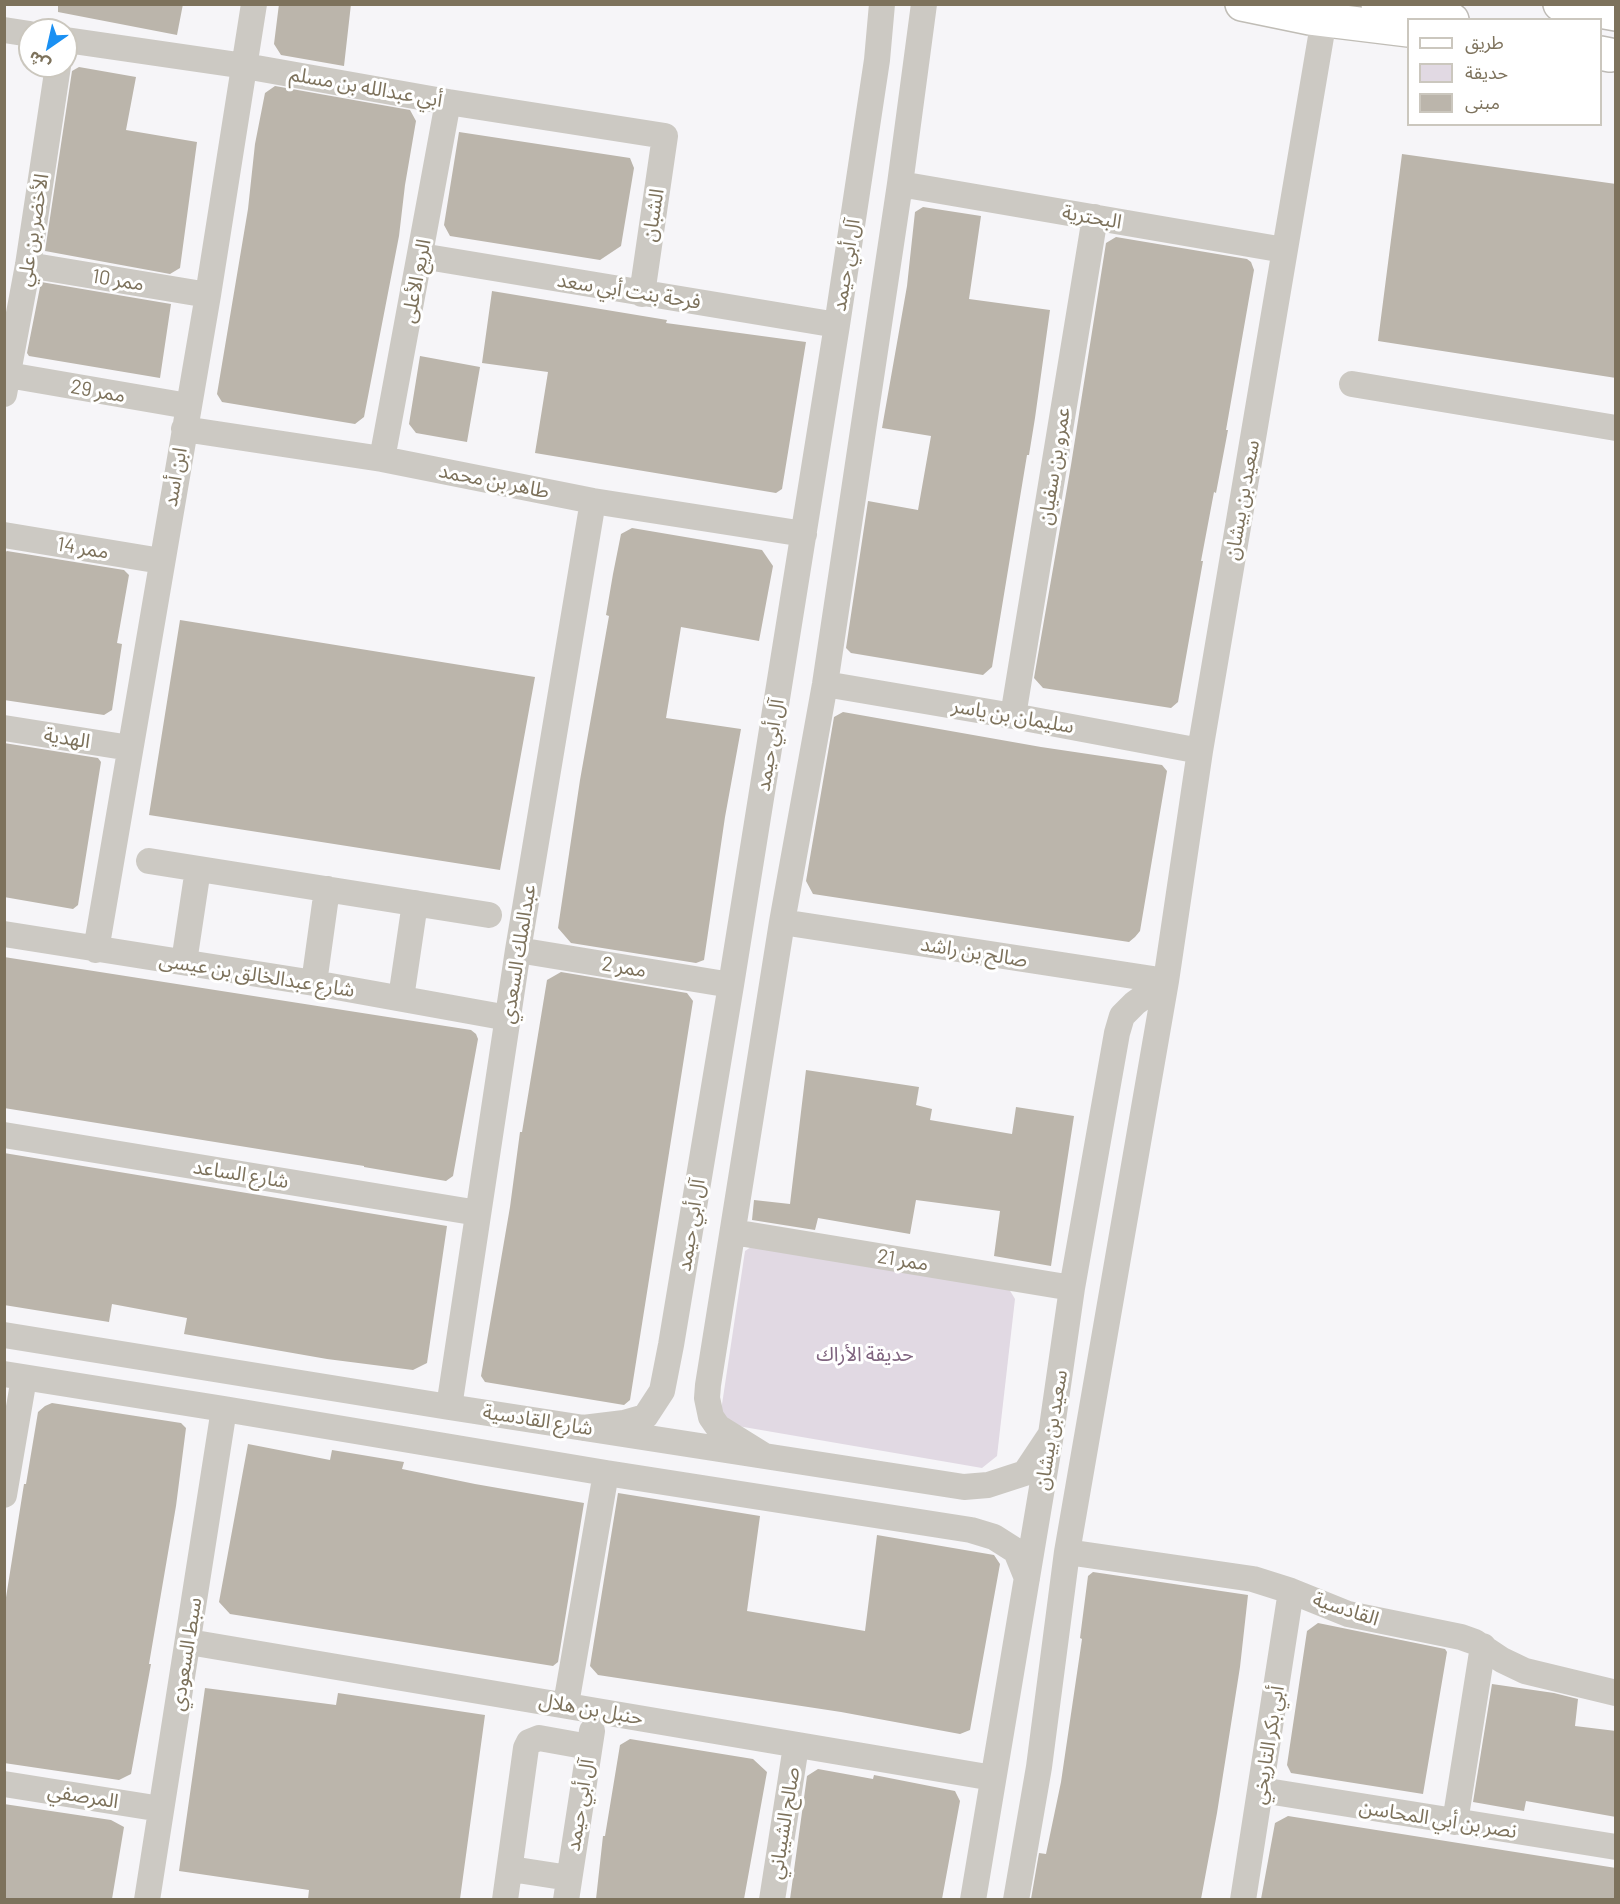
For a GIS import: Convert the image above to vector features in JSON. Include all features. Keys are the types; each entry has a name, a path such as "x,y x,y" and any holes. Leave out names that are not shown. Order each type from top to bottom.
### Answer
{"main road":[{"path":"1242,4 1324,19 1407,30"},
{"path":"1378,4 1443,18"},
{"path":"1560,4 1616,14"}],"street":[{"name":"ابن أسد","path":"96,950 254,4"},
{"name":"آل أبي حيمد","path":"583,1428 645,1417 662,1391 804,534 877,60 882,4"},
{"name":"آل أبي حيمد","path":"764,1455 718,1427 711,1417 707,1398 782,922 825,684 900,184 924,4"},
{"name":"سعيد بن بيشان","path":"1016,1899 1039,1767 1067,1552 1166,981 1200,751 1324,19"},
{"path":"880,31 893,26 901,26 914,32 919,38"},
{"name":"أبي عبدالله بن مسلم","path":"78,42 245,66 448,102 665,136"},
{"name":"الأخضر بن علي","path":"6,384 28,265 56,78"},
{"name":"الريع الأعلى","path":"382,459 448,102"},
{"name":"الشبان","path":"642,294 665,136"},
{"name":"البحترية","path":"900,184 1284,250"},
{"name":"عمرو بن سفيان","path":"1013,716 1095,217"},
{"name":"فرحة بنت أبي سعد","path":"421,256 837,325"},
{"name":"ممر 10","path":"28,265 207,295"},
{"name":"ممر 29","path":"6,384 186,418"},
{"path":"1352,384 1616,428"},
{"name":"طاهر بن محمد","path":"186,418 593,501 804,534"},
{"name":"عبدالملك السعدي","path":"449,1407 518,950 593,501"},
{"name":"ممر 14","path":"4,536 161,561"},
{"name":"سليمان بن ياسر","path":"825,684 1200,751"},
{"name":"الهدية","path":"4,728 130,748"},
{"path":"149,861 489,915"},
{"path":"184,962 198,869"},
{"path":"314,983 327,890"},
{"path":"401,999 415,903"},
{"name":"صالح بن راشد","path":"782,922 1166,981"},
{"name":"شارع عبدالخالق بن عيسى","path":"4,934 314,983 508,1018"},
{"name":"ممر 2","path":"518,950 731,985"},
{"name":"سعيد بن بيشان","path":"973,1899 1051,1434 1072,1288 1117,1033 1122,1016 1135,1003 1166,981"},
{"name":"شارع الساعد","path":"4,1135 478,1213"},
{"name":"ممر 21","path":"733,1232 1072,1288"},
{"name":"شارع القادسية","path":"4,1335 964,1487 988,1485 1025,1473 1051,1434"},
{"path":"4,1495 14,1376"},
{"name":"شارع القادسية","path":"14,1376 971,1530 994,1537 1016,1551 1027,1578"},
{"name":"سبط السعودي","path":"147,1899 224,1408"},
{"path":"566,1704 606,1473"},
{"name":"القادسية","path":"1067,1552 1253,1579 1291,1591 1348,1614 1461,1636 1525,1671 1616,1693"},
{"name":"أبي بكر التاريخي","path":"1243,1899 1291,1591"},
{"name":"حنبل بن هلال","path":"189,1642 993,1778"},
{"path":"1455,1822 1483,1646"},
{"name":"آل أبي حيمد","path":"568,1889 596,1710"},
{"path":"505,1899 511,1869 526,1748 529,1742 539,1738 589,1747"},
{"name":"صالح الشيباني","path":"772,1899 796,1746"},
{"name":"المرصفي","path":"4,1784 161,1809"},
{"name":"نصر بن أبي المحاسن","path":"1261,1790 1616,1847"},
{"path":"511,1869 568,1889"}],"green space":[{"name":"حديقة الأراك","path":"760,1241 1006,1284 1015,1299 997,1456 982,1468 732,1425 721,1411 745,1251"}],"building":[{"path":"58,4 183,4 177,35 58,12"},
{"path":"279,4 351,4 344,66 281,55 274,44"},
{"path":"78,68 136,77 126,130 197,142 180,268 170,274 45,251 71,78 78,78"},
{"path":"275,86 410,110 416,121 399,236 364,417 355,424 222,402 217,394 248,209 255,144 265,93"},
{"path":"459,132 630,158 634,168 621,246 600,260 450,236 444,225"},
{"path":"1402,154 1616,184 1616,378 1378,341"},
{"path":"923,207 981,216 969,299 1050,310 1029,455 1027,455 992,667 983,675 851,653 846,648 868,501 918,510 931,436 882,428 907,286 915,212"},
{"path":"1116,237 1247,259 1254,270 1226,430 1228,430 1201,561 1203,561 1178,702 1171,708 1043,688 1034,678 1106,243"},
{"path":"41,282 171,304 160,378 29,356 27,353"},
{"path":"492,291 667,320 666,323 806,342 782,489 776,493 535,453 548,372 482,363"},
{"path":"420,356 480,367 467,442 416,433 409,424"},
{"path":"632,528 762,550 773,566 759,641 681,627 666,718 741,729 725,817 704,960 696,963 571,943 558,928 580,780 609,616 606,615 613,574 621,534"},
{"path":"7,551 124,570 129,575 117,643 122,644 112,710 104,715 4,700 4,553"},
{"path":"180,620 535,677 500,870 149,815"},
{"path":"843,712 1041,747 1162,765 1167,771 1140,931 1129,942 813,894 806,881 834,717"},
{"path":"4,743 98,758 101,762 78,905 73,909 4,897"},
{"path":"4,957 471,1030 478,1039 453,1176 446,1181 4,1108"},
{"path":"561,972 687,993 693,1001 630,1400 624,1405 485,1382 481,1376 547,980"},
{"path":"806,1070 919,1087 916,1105 932,1109 930,1120 1012,1134 1016,1107 1074,1116 1051,1266 994,1256 1000,1211 916,1200 910,1234 818,1218 815,1230 752,1220 754,1200 790,1204"},
{"path":"4,1153 447,1226 427,1363 413,1370 327,1359 184,1334 187,1318 112,1304 109,1322 4,1305"},
{"path":"52,1403 181,1423 186,1428 176,1506 149,1664 151,1664 131,1774 119,1780 4,1763 4,1610 38,1412"},
{"path":"248,1444 330,1460 332,1450 404,1462 402,1469 584,1503 558,1662 553,1666 230,1614 219,1602"},
{"path":"618,1493 760,1516 747,1611 865,1631 877,1535 994,1555 1000,1564 970,1730 960,1734 841,1712 598,1675 590,1666"},
{"path":"1093,1572 1248,1595 1240,1667 1201,1899 1031,1899 1039,1853 1046,1854 1061,1782 1082,1639 1080,1638 1088,1576"},
{"path":"1318,1623 1445,1649 1447,1652 1423,1794 1291,1773 1287,1765 1307,1631"},
{"path":"1492,1684 1578,1699 1575,1726 1616,1731 1616,1817 1526,1801 1524,1811 1473,1802"},
{"path":"205,1688 336,1705 338,1693 485,1715 460,1899 308,1899 309,1890 179,1871"},
{"path":"630,1739 753,1759 767,1772 744,1899 596,1899 603,1836 605,1836 620,1745"},
{"path":"818,1769 873,1779 874,1775 955,1791 960,1801 942,1899 790,1899 807,1776"},
{"path":"4,1804 111,1820 124,1827 112,1899 4,1899"},
{"path":"1288,1816 1616,1868 1616,1899 1261,1899 1275,1823"}]}
